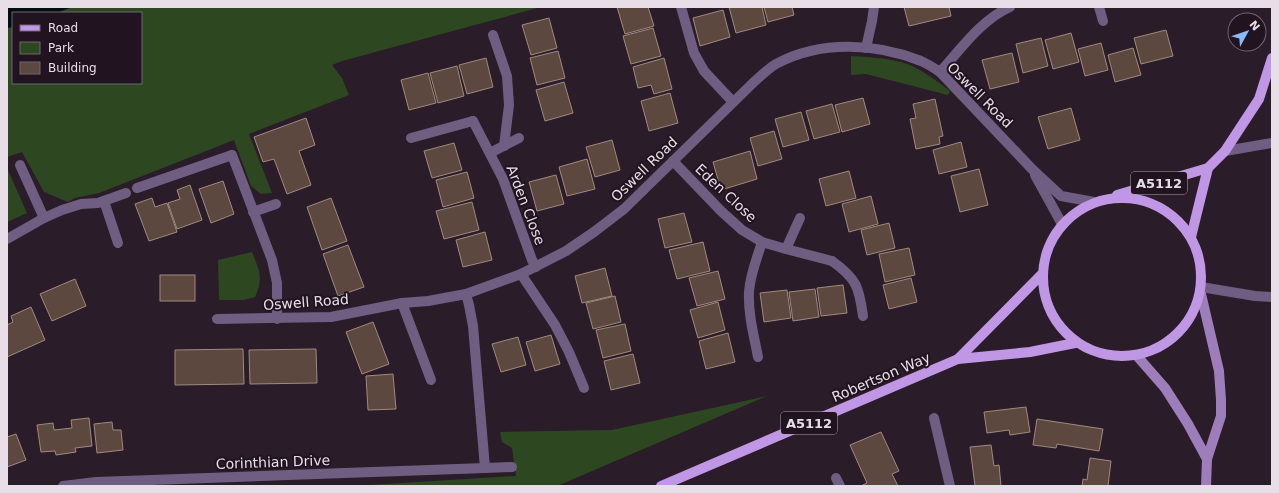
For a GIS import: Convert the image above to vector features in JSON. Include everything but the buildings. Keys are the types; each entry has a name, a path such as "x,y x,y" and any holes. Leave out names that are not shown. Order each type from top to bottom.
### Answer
{"main road":[{"name":"A5112","path":"1109,198 1208,168 1225,151 1259,99 1272,58"},
{"name":"A5112","path":"1191,237 1208,168"},
{"path":"1109,198 1141,199 1170,213 1191,237 1199,255 1202,274 1201,290 1192,316 1178,335 1159,348 1136,356 1110,356 1085,348 1075,343 1047,305 1042,274 1048,247 1062,224 1076,211 1094,202 1109,198"},
{"name":"Robertson Way","path":"958,359 1042,274"},
{"name":"Robertson Way","path":"661,486 958,359 1030,352 1075,343"}],"street":[{"path":"681,7 694,53 704,71 733,102"},
{"path":"866,48 874,7"},
{"path":"940,72 982,26 999,12 1010,7"},
{"path":"1099,7 1103,21"},
{"path":"493,35 507,76 509,105 504,146"},
{"name":"Oswell Road","path":"217,319 331,317 402,303 428,301 466,294 521,274 566,251 624,210 754,81 776,64 801,53 822,49 838,47 874,48 903,55 922,62 940,72 1032,169 1061,196 1094,202"},
{"name":"Arden Close","path":"410,138 473,121 503,179 536,267"},
{"name":"Arden Close","path":"490,153 519,138"},
{"path":"1225,151 1272,143"},
{"path":"137,188 232,155 272,260 276,277 277,319"},
{"name":"Eden Close","path":"673,161 726,216 742,230 762,242 832,261 846,271 855,283 860,294 863,316"},
{"path":"20,165 44,218"},
{"name":"Oswell Road","path":"1032,169 1050,205 1062,224"},
{"path":"7,239 44,218 62,210 81,204 98,203 126,193"},
{"path":"104,201 118,243"},
{"path":"253,212 276,204"},
{"path":"786,249 800,218"},
{"path":"758,357 750,314 749,293 752,272 762,242"},
{"path":"521,274 555,325 569,352 584,388"},
{"path":"1206,486 1207,459 1221,416 1221,400 1219,370 1201,290 1272,297"},
{"path":"466,294 473,326 485,468"},
{"path":"402,303 431,380"},
{"path":"1136,356 1165,388 1188,424 1207,459"},
{"path":"934,418 950,486"},
{"name":"Corinthian Drive","path":"63,486 96,482 512,467"}],"green space":[{"path":"72,7 541,7 332,65 342,78 349,95 249,134 272,193 261,194 251,186 234,140 99,193 75,198 68,202 44,192 22,152 7,157 7,28 12,27 12,84 142,84 142,12 59,12"},
{"path":"851,56 883,59 908,64 927,74 950,91 948,95 866,74 851,75"},
{"path":"7,168 27,213 7,222"},
{"path":"252,252 260,274 258,290 255,297 244,300 219,300 218,260"},
{"path":"767,396 557,486 353,486 516,476 512,448 502,442 500,432 612,430"}],"shaded area":[{"path":"7,7 72,7 59,12 12,12 12,27 7,28"}]}
